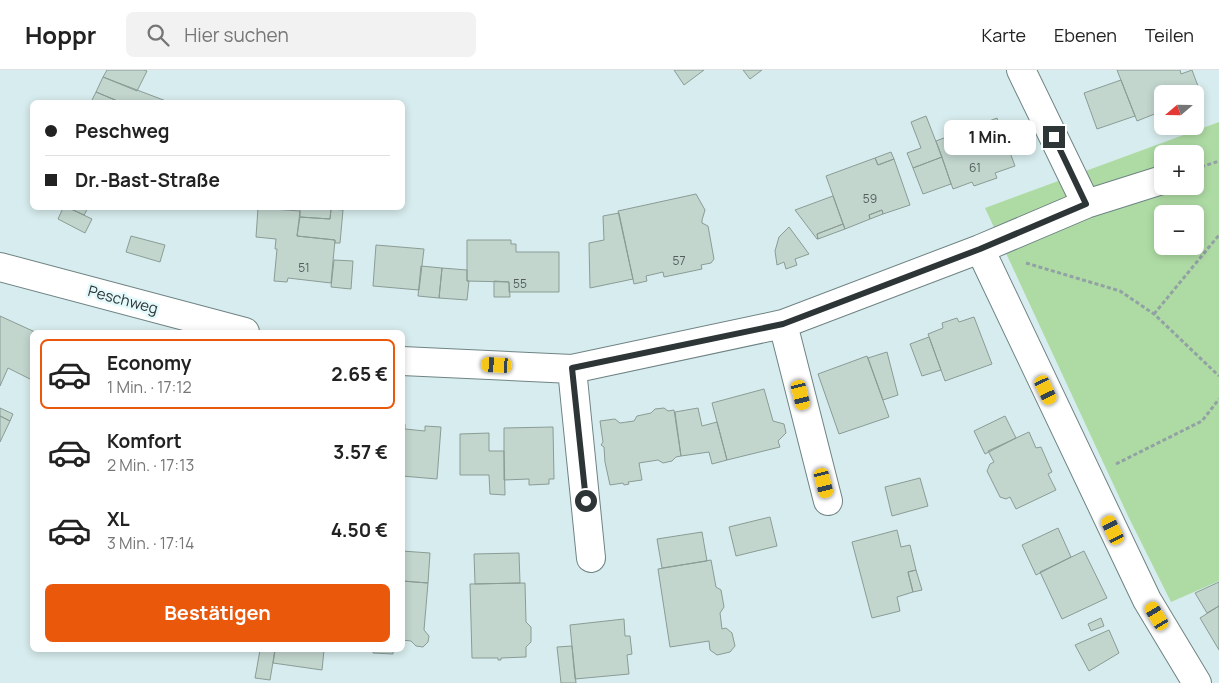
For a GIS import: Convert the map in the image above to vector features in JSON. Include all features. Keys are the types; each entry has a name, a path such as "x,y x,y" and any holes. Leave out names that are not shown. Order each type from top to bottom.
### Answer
{"street":[{"path":"1021,70 1086,204"},
{"path":"405,361 572,368 783,324 980,249 1086,204 1154,183"},
{"path":"980,249 1147,600 1197,683"},
{"name":"Peschweg","path":"0,267 237,330"},
{"path":"783,324 828,501"},
{"path":"572,368 591,558"}],"path":[{"path":"1204,166 1219,160"},
{"path":"1154,314 1219,235"},
{"path":"1024,263 1120,291 1154,314 1219,376"},
{"path":"1088,478 1202,421 1219,400"}],"green space":[{"path":"1219,122 1219,581 1171,602 1129,518 985,208 1154,146 1154,195 1204,195 1204,145 1156,145 1184,135 1204,135 1204,128"}],"building":[{"path":"107,70 147,71 137,91 103,77"},
{"path":"674,70 704,70 684,85"},
{"path":"743,70 762,70 750,79"},
{"path":"1117,70 1180,70 1181,74 1192,70 1198,85 1154,85 1154,114 1137,121"},
{"path":"103,77 163,100 115,100 96,92"},
{"path":"1121,80 1135,116 1097,129 1084,93"},
{"path":"96,92 115,100 92,100"},
{"path":"926,116 942,157 913,168 907,153 921,148 911,122"},
{"path":"997,118 1015,166 995,173 997,178 974,186 972,182 953,189 936,141 957,133 959,139 978,132 976,126"},
{"path":"891,152 894,159 878,165 875,158"},
{"path":"942,157 951,184 923,194 913,168"},
{"path":"875,158 878,165 894,159 910,205 883,214 882,210 869,215 870,219 845,229 826,176"},
{"path":"696,194 705,210 702,223 708,226 714,259 711,263 701,265 702,269 664,277 663,272 646,276 647,281 634,284 618,211"},
{"path":"833,196 843,224 817,234 817,239 795,210"},
{"path":"62,210 73,210 92,219 85,233 58,219"},
{"path":"73,210 87,210 84,215"},
{"path":"258,210 300,211 297,236 335,240 331,283 288,278 287,282 274,281 276,239 256,237"},
{"path":"300,210 331,210 330,219 300,217"},
{"path":"331,210 343,210 340,243 335,243 335,240 297,236 300,217 330,219"},
{"path":"882,210 883,214 870,219 869,215"},
{"path":"619,213 633,279 590,288 589,243 604,240 603,216"},
{"path":"843,224 845,229 818,239 817,234"},
{"path":"789,227 809,254 795,259 797,265 786,269 784,262 777,265 775,251 779,237"},
{"path":"131,236 165,245 160,262 126,252"},
{"path":"467,240 511,240 511,244 516,244 516,252 559,252 559,292 509,292 509,282 467,281"},
{"path":"376,245 424,249 419,290 373,286"},
{"path":"334,260 353,261 351,289 331,287"},
{"path":"421,266 442,268 439,298 418,296"},
{"path":"442,268 467,270 467,281 469,281 467,300 439,298"},
{"path":"494,281 509,282 510,297 494,297"},
{"path":"0,316 31,330 30,379 8,368 0,386"},
{"path":"974,317 992,364 945,381 928,334 943,328 942,323 957,318 959,322"},
{"path":"929,337 941,370 922,376 910,344"},
{"path":"887,352 898,395 883,400 868,358"},
{"path":"867,356 889,417 839,434 818,374"},
{"path":"764,389 773,421 784,424 786,433 778,441 780,447 727,460 712,403"},
{"path":"0,408 13,414 10,421 0,416"},
{"path":"664,408 668,411 674,410 681,456 663,463 658,460 639,463 642,480 628,482 629,484 624,485 623,483 610,485 604,447 601,445 603,442 600,421 615,419 620,423 634,421 637,416 651,413 655,409"},
{"path":"698,408 702,426 717,422 727,460 712,464 709,452 681,456 675,412"},
{"path":"0,416 10,421 0,442"},
{"path":"1005,416 1016,438 985,454 974,431"},
{"path":"425,426 441,427 437,479 405,476 405,429 425,431"},
{"path":"553,427 554,479 549,479 549,484 529,485 529,479 504,480 504,428"},
{"path":"1029,432 1036,448 1041,447 1052,472 1048,474 1056,490 1016,509 1010,497 1006,499 1000,497 987,471 990,464 994,462 988,451"},
{"path":"489,433 489,451 504,451 505,495 490,494 489,475 460,475 460,434"},
{"path":"920,478 928,506 892,516 885,487"},
{"path":"770,517 777,546 736,556 729,527"},
{"path":"1058,528 1071,557 1036,575 1022,545"},
{"path":"897,530 901,547 910,545 916,570 908,572 913,592 897,597 900,611 872,618 852,542"},
{"path":"702,532 707,561 662,568 657,539"},
{"path":"405,551 430,553 428,583 405,581"},
{"path":"1084,551 1107,598 1062,619 1040,572"},
{"path":"519,553 520,583 475,584 474,554"},
{"path":"711,560 716,587 721,590 724,607 720,613 722,629 726,628 732,633 735,646 730,652 717,655 710,650 709,641 670,647 658,569"},
{"path":"916,570 922,590 913,592 908,572"},
{"path":"405,581 428,583 424,630 429,636 428,642 423,647 416,646 411,641 405,640"},
{"path":"1219,582 1219,606 1207,613 1195,593"},
{"path":"525,583 526,622 531,627 531,642 526,647 526,657 501,658 501,660 498,660 498,658 472,658 470,584"},
{"path":"1219,606 1219,650 1200,618"},
{"path":"1101,618 1104,626 1091,631 1088,624"},
{"path":"624,619 625,636 630,636 632,654 627,655 629,674 575,679 570,625"},
{"path":"1109,630 1119,653 1089,671 1075,645"},
{"path":"572,646 576,683 561,683 557,647"},
{"path":"260,652 275,652 270,680 255,678"},
{"path":"275,652 324,652 322,670 273,663"},
{"path":"393,652 393,654 373,653"}],"route":[{"path":"586,501 572,368 783,324 980,249 1086,204 1054,137"}]}
